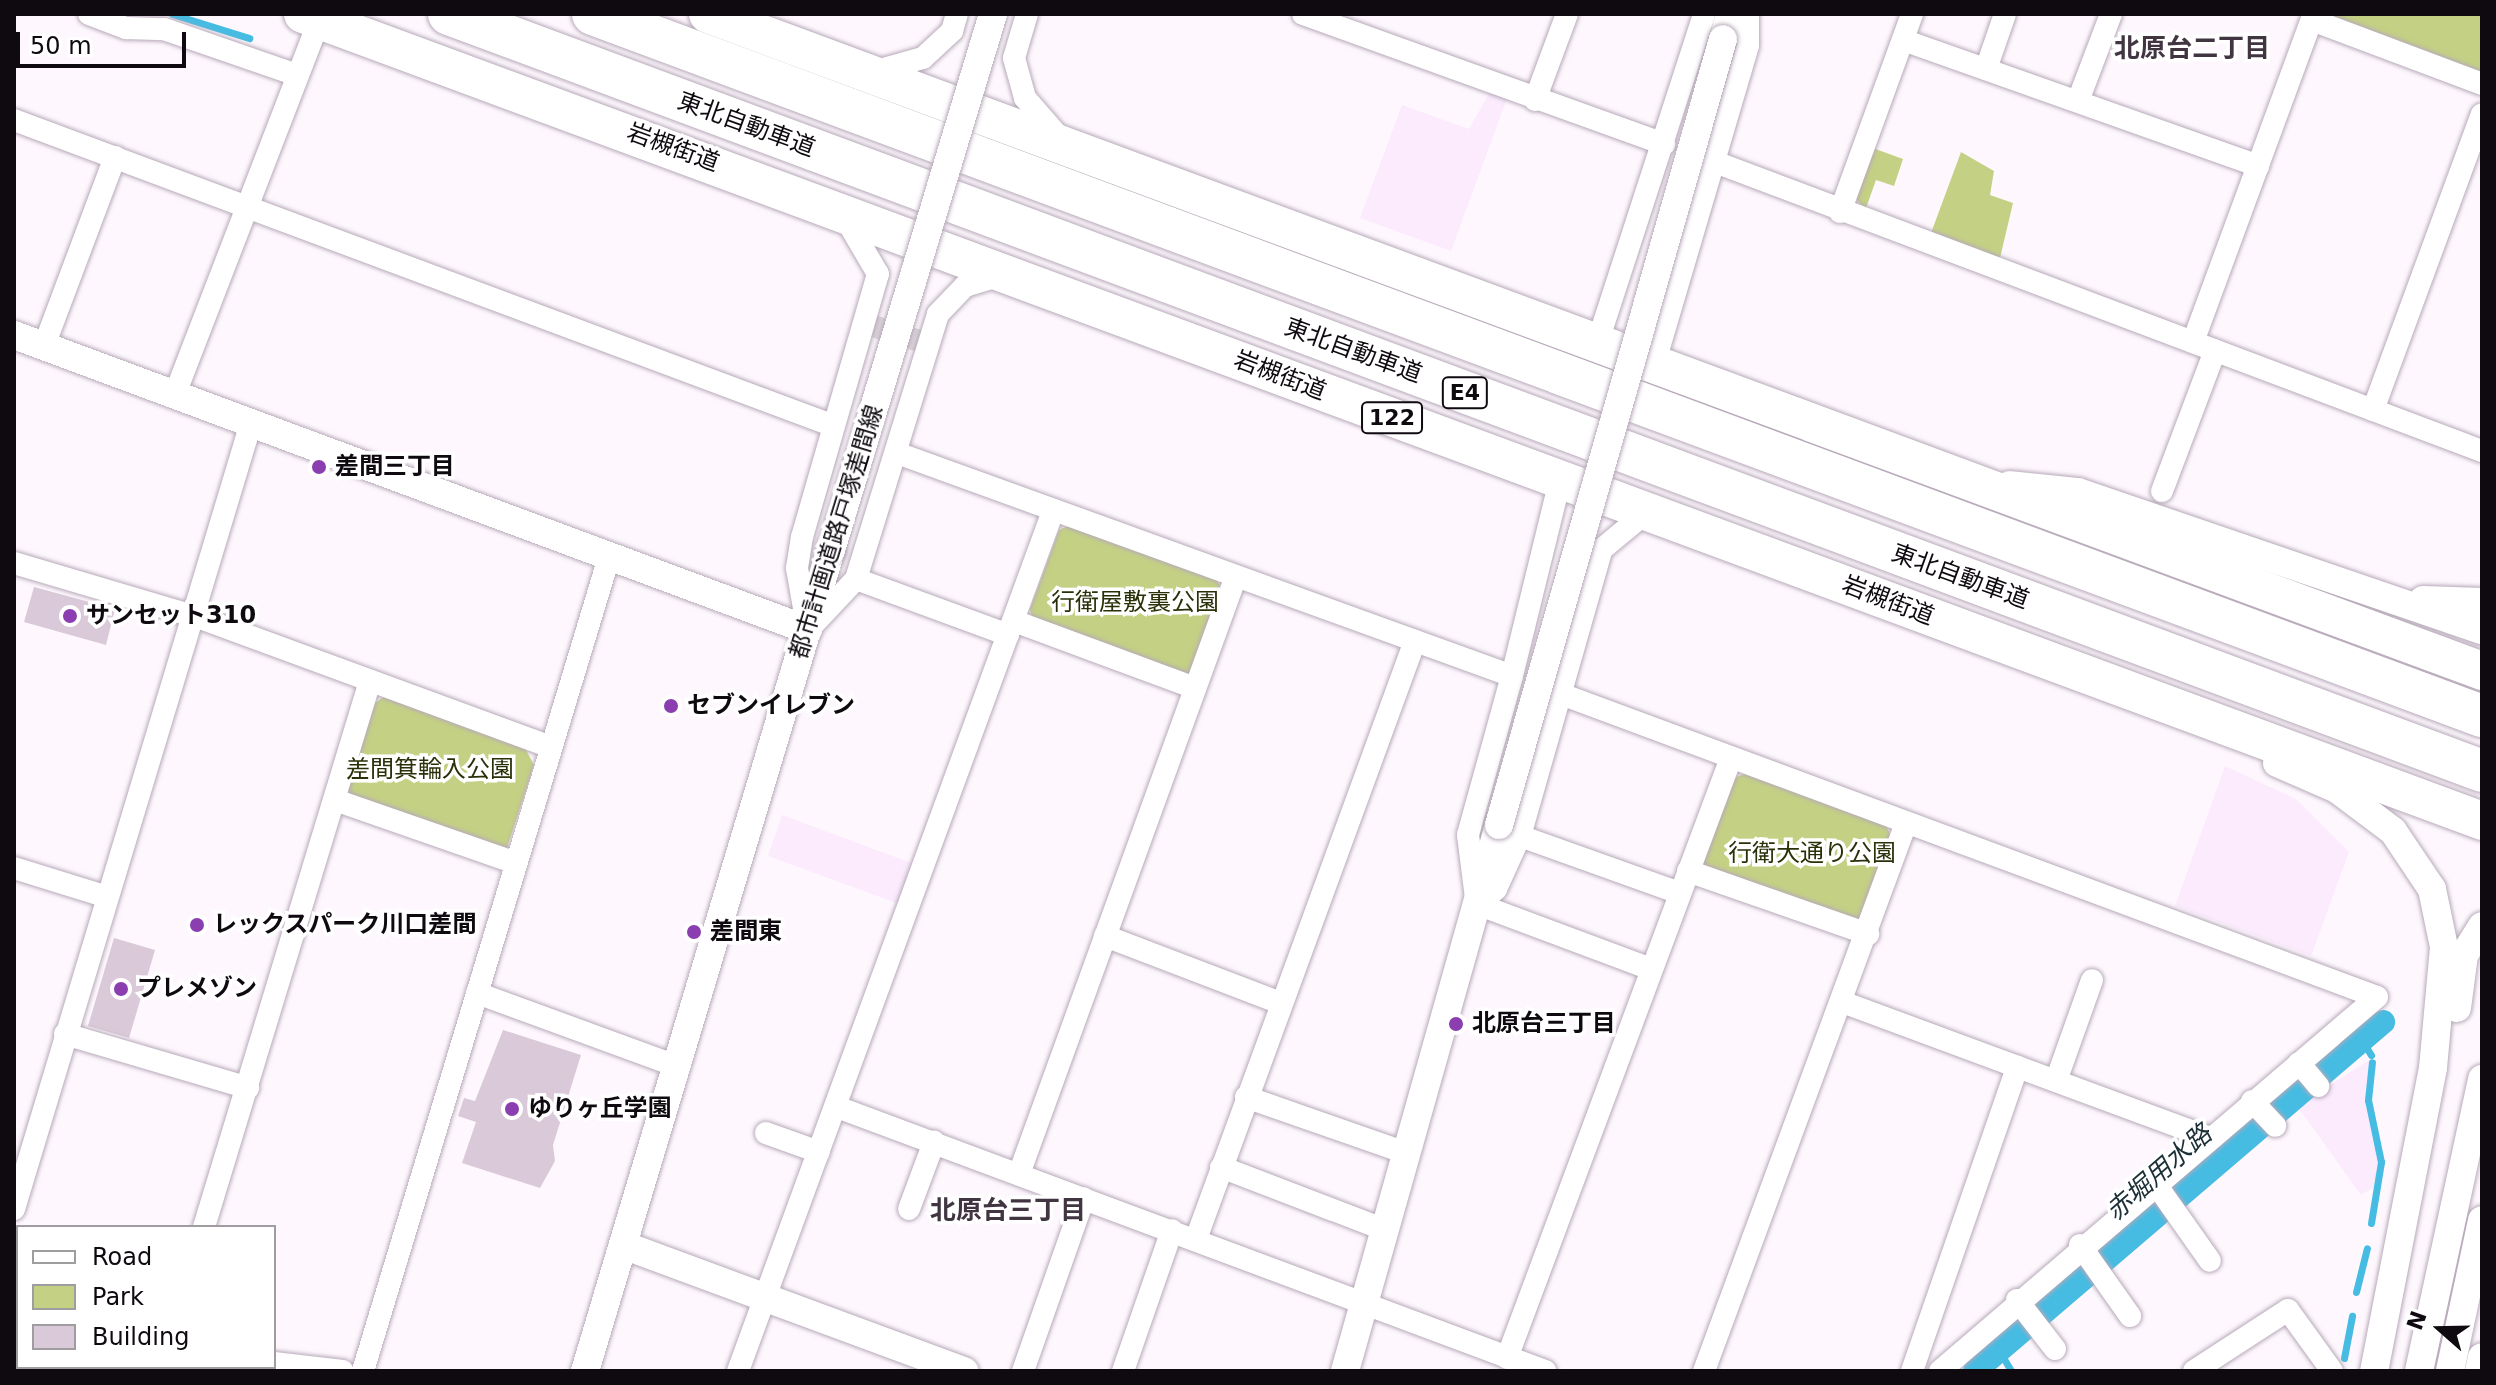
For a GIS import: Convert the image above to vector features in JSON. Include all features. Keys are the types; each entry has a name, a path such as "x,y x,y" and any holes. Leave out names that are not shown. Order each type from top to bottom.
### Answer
{"highway":[{"name":"東北自動車道","path":"449,14 2482,771"},
{"name":"東北自動車道","path":"593,14 2482,716"},
{"path":"708,14 2482,671"},
{"name":"岩槻街道","path":"312,17 831,206 2482,821"}],"street":[{"path":"89,14 126,28 164,29 297,75"},
{"path":"863,72 923,58 952,31 957,14"},
{"name":"都市計画道路戸塚差間線","path":"585,1371 993,14"},
{"path":"1027,14 1014,58 1025,98 1044,126 1080,153"},
{"path":"1303,14 1664,144"},
{"path":"1535,100 1567,14"},
{"path":"1597,344 1704,14"},
{"path":"1654,365 1748,45 1748,14"},
{"path":"1840,212 1912,14"},
{"path":"1986,69 2005,14"},
{"path":"2078,101 2111,14"},
{"path":"175,394 297,75 312,17"},
{"path":"2193,342 2313,17 2482,84"},
{"path":"1510,830 1726,26"},
{"path":"1903,40 2258,166"},
{"path":"2373,410 2482,114"},
{"path":"14,120 834,426"},
{"path":"44,346 115,157"},
{"path":"1715,162 1840,212 2482,451"},
{"path":"808,630 797,568 878,274 864,241 831,206"},
{"path":"808,630 856,579 938,314 965,286 1013,274"},
{"path":"14,335 808,630"},
{"path":"2162,491 2215,351"},
{"path":"14,1209 189,615 251,423"},
{"path":"897,453 1235,579 1512,676"},
{"path":"1477,904 1468,835 1512,676 1560,480"},
{"path":"1977,482 2078,492 2482,630"},
{"path":"738,1371 1053,511"},
{"path":"1345,1371 1477,904 1510,830 1561,694 1602,549 1648,511"},
{"path":"363,1371 609,557"},
{"path":"14,563 189,615 551,747"},
{"path":"856,579 1195,688"},
{"path":"1019,1174 1235,579"},
{"path":"2329,580 2437,604 2482,602"},
{"path":"1196,1239 1415,641"},
{"path":"2055,663 2139,709 2337,789 2393,831 2432,889 2444,947 2433,1068 2374,1371"},
{"path":"205,1225 370,681"},
{"path":"1561,694 1905,826 2377,997 2308,1073 2263,1113 2209,1138 2163,1194 2026,1312 1940,1371"},
{"path":"1507,1358 1731,758"},
{"path":"335,800 516,863"},
{"path":"1704,1371 1845,1003 1905,826"},
{"path":"1510,830 1679,893"},
{"path":"14,868 107,897"},
{"path":"1688,871 1868,934"},
{"path":"1477,904 1651,969"},
{"path":"2392,1371 2449,1071 2464,955 2482,926"},
{"path":"1105,936 1280,1003"},
{"path":"2056,1081 2092,980"},
{"path":"477,993 677,1066"},
{"path":"1845,1003 2209,1138"},
{"path":"65,1034 248,1088"},
{"path":"1912,1371 2017,1067"},
{"path":"2419,1371 2482,1079"},
{"path":"1246,1097 1406,1153"},
{"path":"837,1107 1545,1371"},
{"path":"766,1133 819,1152"},
{"path":"909,1209 934,1142"},
{"path":"1221,1167 1385,1230"},
{"path":"2163,1194 2210,1261"},
{"path":"1023,1371 1084,1198"},
{"path":"2450,1371 2482,1220"},
{"path":"1123,1371 1172,1230"},
{"path":"623,1245 949,1368"},
{"path":"2090,1257 2130,1316"},
{"path":"2194,1371 2288,1310 2332,1371"},
{"path":"2026,1312 2055,1349"},
{"path":"2479,1371 2482,1357"},
{"path":"276,1363 343,1371"}],"shaded area":[{"path":"1491,90 1508,96 1451,251 1360,218 1402,105 1469,129"},
{"path":"2225,766 2296,799 2349,852 2311,956 2175,906"},
{"path":"782,815 917,865 902,905 768,856"},
{"path":"2371,1059 2366,1102 2380,1165 2374,1187 2361,1195 2297,1106"}],"green space":[{"path":"2325,14 2482,14 2482,74"},
{"path":"1870,147 1903,159 1894,186 1876,180 1865,211 1853,194"},
{"path":"1961,152 1994,171 1990,195 2013,203 2000,258 1931,233"},
{"name":"行衛屋敷裏公園","path":"1072,524 1214,575 1222,590 1192,673 1181,677 1033,623 1030,609 1059,530"},
{"name":"差間箕輪入公園","path":"385,696 525,748 534,765 507,848 499,852 353,799 346,788 372,705"},
{"name":"行衛大通り公園","path":"1744,774 1885,823 1891,836 1860,922 1704,872 1699,860 1729,780"}],"building":[{"name":"サンセット310","path":"34,587 115,609 106,645 24,622"},
{"name":"プレメゾン","path":"114,938 155,950 129,1038 88,1026"},
{"name":"ゆりヶ丘学園","path":"503,1030 581,1055 553,1145 555,1161 540,1188 462,1163 476,1122 458,1116 464,1098 475,1101"}],"waterway":[{"path":"172,14 249,38"},
{"name":"赤堀用水路","path":"1975,1371 2383,1022"},
{"path":"2361,1039 2371,1055"},
{"path":"2371,1223 2381,1162 2368,1100 2372,1062"},
{"path":"2356,1292 2367,1248"},
{"path":"2344,1358 2352,1316"},
{"path":"1998,1349 2011,1371"}],"tunnel":[{"path":"867,324 929,344"}],"place":[{"name":"差間三丁目","path":"319,467"},
{"name":"サンセット310","path":"70,616"},
{"name":"セブンイレブン","path":"671,706"},
{"name":"レックスパーク川口差間","path":"197,925"},
{"name":"差間東","path":"694,932"},
{"name":"プレメゾン","path":"121,989"},
{"name":"北原台三丁目","path":"1456,1024"},
{"name":"ゆりヶ丘学園","path":"512,1109"}],"district":[{"name":"北原台二丁目","path":"2192,49"},
{"name":"北原台三丁目","path":"1008,1211"}]}
